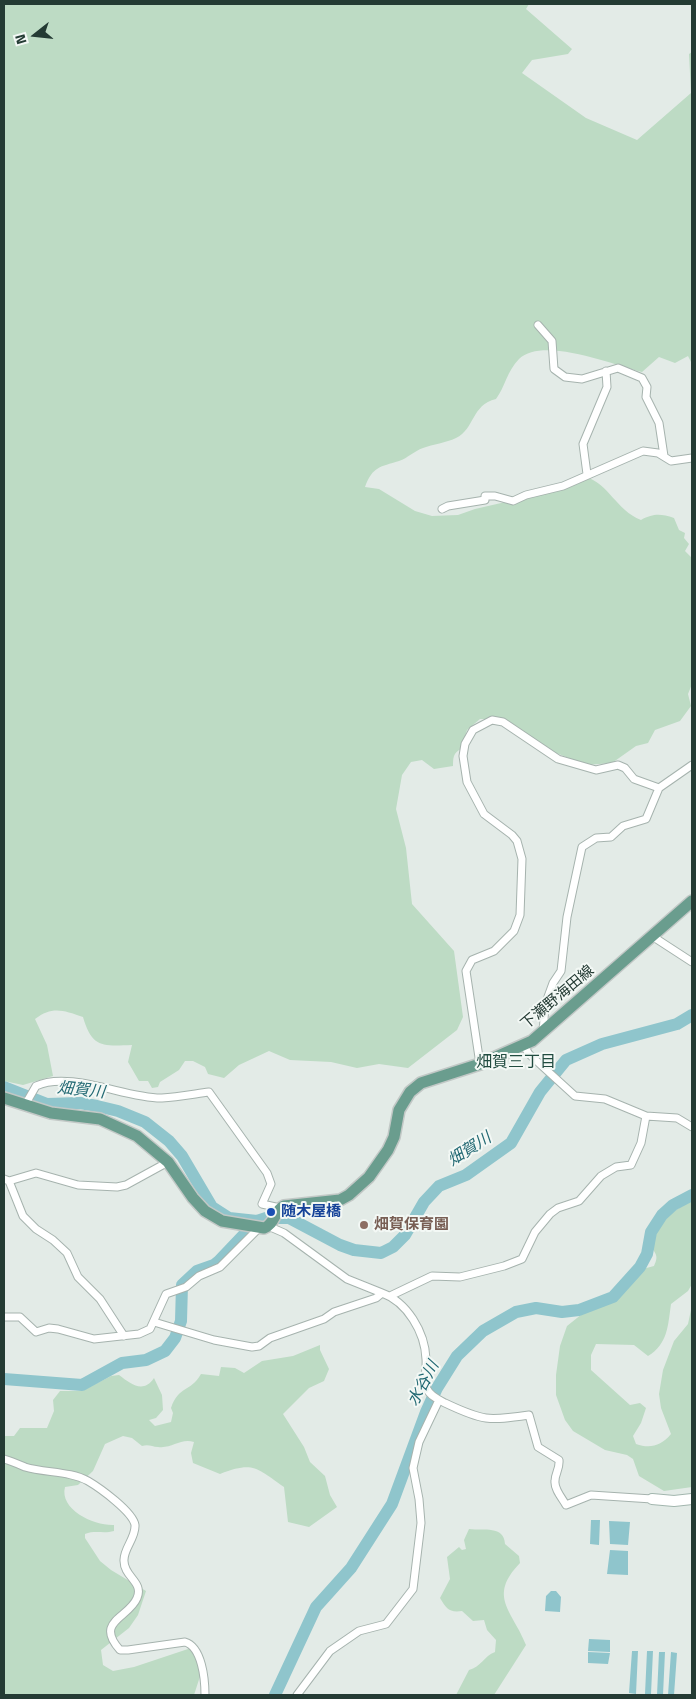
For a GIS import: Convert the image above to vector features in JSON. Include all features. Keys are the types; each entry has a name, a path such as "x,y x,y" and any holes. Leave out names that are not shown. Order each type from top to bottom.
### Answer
{"main road":[{"name":"下瀬野海田線","path":"279,1210 340,1200 349,1195 369,1177 388,1150 394,1137 398,1110 410,1092 421,1083 480,1064 524,1046 544,1033 692,901"},
{"path":"4,1098 51,1113 100,1119 137,1136 168,1162 193,1198 205,1211 222,1221 260,1226 279,1210"}],"street":[{"path":"538,325 552,341 553,367 558,374 565,377 582,379 618,368 645,382 646,397 659,423 664,456"},
{"path":"587,474 583,444 608,387 606,371"},
{"path":"442,509 448,506 485,500 485,496 495,496 513,501 526,495 563,486 587,474 626,460 642,451 664,456 671,461 692,458"},
{"path":"480,1064 466,971 472,960 494,951 514,931 520,915 522,859 517,841 484,814 472,793 463,768 465,744 469,735 485,722 492,720 503,722 558,759 590,769 618,765 625,768 634,779 659,788"},
{"path":"684,770 692,761"},
{"path":"544,1033 545,1005 553,983 561,971 568,917 582,847 596,838 611,837 623,826 646,819 659,788 692,765"},
{"path":"652,936 692,962"},
{"path":"524,1046 529,1054 575,1096 605,1099 646,1116 677,1118 692,1127"},
{"path":"26,1105 36,1086 58,1082 95,1085 162,1098 208,1092 268,1173 271,1184 262,1204 279,1210"},
{"path":"390,1296 432,1276 460,1277 504,1266 522,1259 535,1232 550,1214 558,1208 579,1201 601,1176 616,1167 632,1165 641,1143 646,1116"},
{"path":"124,1336 100,1299 78,1277 67,1253 53,1240 36,1229 23,1216 6,1180 36,1173 78,1185 117,1188 126,1186 168,1162"},
{"path":"4,1318 20,1318 36,1332 49,1328 58,1329 94,1339 145,1332 154,1322 166,1294 186,1287 199,1276 220,1267 260,1226 284,1233 347,1279 390,1296 410,1315 425,1348 427,1390 439,1400 470,1415 486,1419 530,1415 538,1447 544,1453 559,1460 560,1467 555,1481 556,1487 566,1505 591,1495 674,1501 692,1499"},
{"path":"154,1322 214,1340 252,1348 259,1346 270,1338 324,1320 334,1312 376,1298 382,1293"},
{"path":"297,1695 330,1651 359,1631 386,1624 413,1589 421,1523 419,1499 412,1468 419,1442 439,1400"},
{"path":"4,1459 25,1467 88,1481 115,1501 132,1518 135,1529 124,1555 124,1563 125,1568 139,1587 140,1592 136,1601 113,1622 111,1632 115,1644 120,1650 128,1650 189,1643 196,1649 205,1683 205,1695"}],"green space":[{"path":"4,4 529,4 526,9 572,49 568,54 532,60 522,73 586,118 637,140 691,93 689,54 692,52 692,364 688,356 675,363 659,357 642,372 579,354 544,350 530,353 519,359 496,399 482,406 462,434 452,440 420,449 402,460 378,468 371,475 365,487 379,489 415,511 432,516 458,515 475,509 571,487 586,477 601,485 632,516 641,520 658,515 674,518 679,530 685,533 684,538 689,544 685,551 692,558 692,684 688,694 691,706 680,721 655,730 648,743 636,746 612,763 586,765 539,746 505,719 480,719 467,730 461,749 454,756 453,766 434,769 422,760 411,762 402,775 396,809 406,848 412,904 454,951 463,1017 457,1030 408,1068 379,1064 357,1068 331,1062 290,1060 269,1051 239,1065 224,1078 208,1074 205,1067 193,1061 185,1061 179,1070 160,1082 158,1087 152,1088 148,1081 139,1081 128,1062 132,1045 106,1045 100,1043 90,1035 83,1017 58,1010 47,1012 35,1019 47,1045 53,1076 23,1085 4,1081"},
{"path":"692,1201 692,1284 688,1291 671,1304 666,1333 660,1346 648,1356 634,1345 596,1344 591,1355 591,1370 630,1405 640,1403 646,1408 641,1423 633,1436 636,1444 651,1446 659,1444 671,1434 661,1408 659,1394 663,1370 674,1341 688,1324 692,1305 692,1487 664,1491 639,1476 633,1459 627,1455 605,1450 573,1431 565,1420 556,1395 556,1375 560,1346 567,1326 582,1314 599,1306 609,1294 627,1285 639,1270 654,1266 656,1254 649,1243 653,1235 666,1217"},
{"path":"320,1345 320,1350 329,1369 324,1381 309,1388 283,1414 304,1447 310,1462 325,1476 330,1495 337,1507 309,1527 288,1522 284,1487 260,1471 248,1467 220,1474 193,1463 191,1453 194,1442 189,1441 163,1447 142,1446 132,1438 123,1436 105,1444 93,1471 78,1485 65,1487 67,1503 80,1515 97,1523 114,1525 114,1531 85,1534 85,1538 100,1561 111,1570 146,1591 138,1615 129,1628 101,1650 103,1665 113,1671 134,1667 188,1649 196,1650 204,1664 194,1695 4,1695 4,1436 14,1436 20,1428 47,1428 54,1411 53,1400 60,1391 82,1391 111,1376 119,1375 137,1386 146,1386 154,1378 162,1395 163,1410 156,1418 149,1420 155,1426 171,1422 173,1413 171,1408 174,1401 201,1374 219,1376 221,1367 235,1368 244,1373 262,1361 293,1356"},
{"path":"469,1529 497,1531 504,1538 505,1544 519,1556 520,1563 510,1575 505,1585 504,1595 506,1604 526,1645 494,1695 456,1695 469,1670 495,1652 496,1640 487,1630 484,1620 473,1621 462,1611 451,1610 446,1607 440,1598 450,1579 447,1557 459,1547 462,1550 466,1549 464,1540"}],"water":[{"path":"591,1520 600,1520 599,1545 590,1544"},
{"path":"609,1521 630,1522 628,1545 610,1544"},
{"path":"610,1550 628,1551 628,1575 607,1574"},
{"path":"551,1591 556,1591 561,1597 560,1612 545,1611 546,1596"},
{"path":"589,1639 610,1640 610,1652 588,1651"},
{"path":"632,1651 638,1651 636,1694 629,1693"},
{"path":"647,1651 653,1651 651,1694 645,1694"},
{"path":"588,1652 610,1653 608,1664 588,1663"},
{"path":"659,1652 665,1652 663,1695 657,1695"},
{"path":"671,1652 677,1653 674,1695 668,1695"}],"waterway":[{"name":"畑賀川","path":"4,1087 47,1104 80,1103 97,1106 118,1111 145,1122 169,1141 182,1156 212,1207 229,1218 257,1221 266,1218 289,1218 340,1245 354,1250 381,1253 393,1247 405,1235 424,1202 439,1186 466,1175 511,1143 540,1092 566,1060 602,1044 677,1024 692,1015"},
{"name":"水谷川","path":"275,1695 316,1607 351,1568 392,1504 426,1412 437,1388 457,1356 483,1331 516,1312 536,1308 562,1312 579,1310 613,1297 640,1267 647,1254 651,1232 662,1215 673,1205 692,1195"},
{"path":"4,1379 82,1385 122,1363 146,1360 165,1351 175,1338 181,1321 182,1285 197,1271 214,1265 219,1261 257,1221"}],"place":[{"name":"随木屋橋","path":"271,1212"},
{"name":"畑賀保育園","path":"364,1225"}],"district":[{"name":"畑賀三丁目","path":"516,1063"}]}
